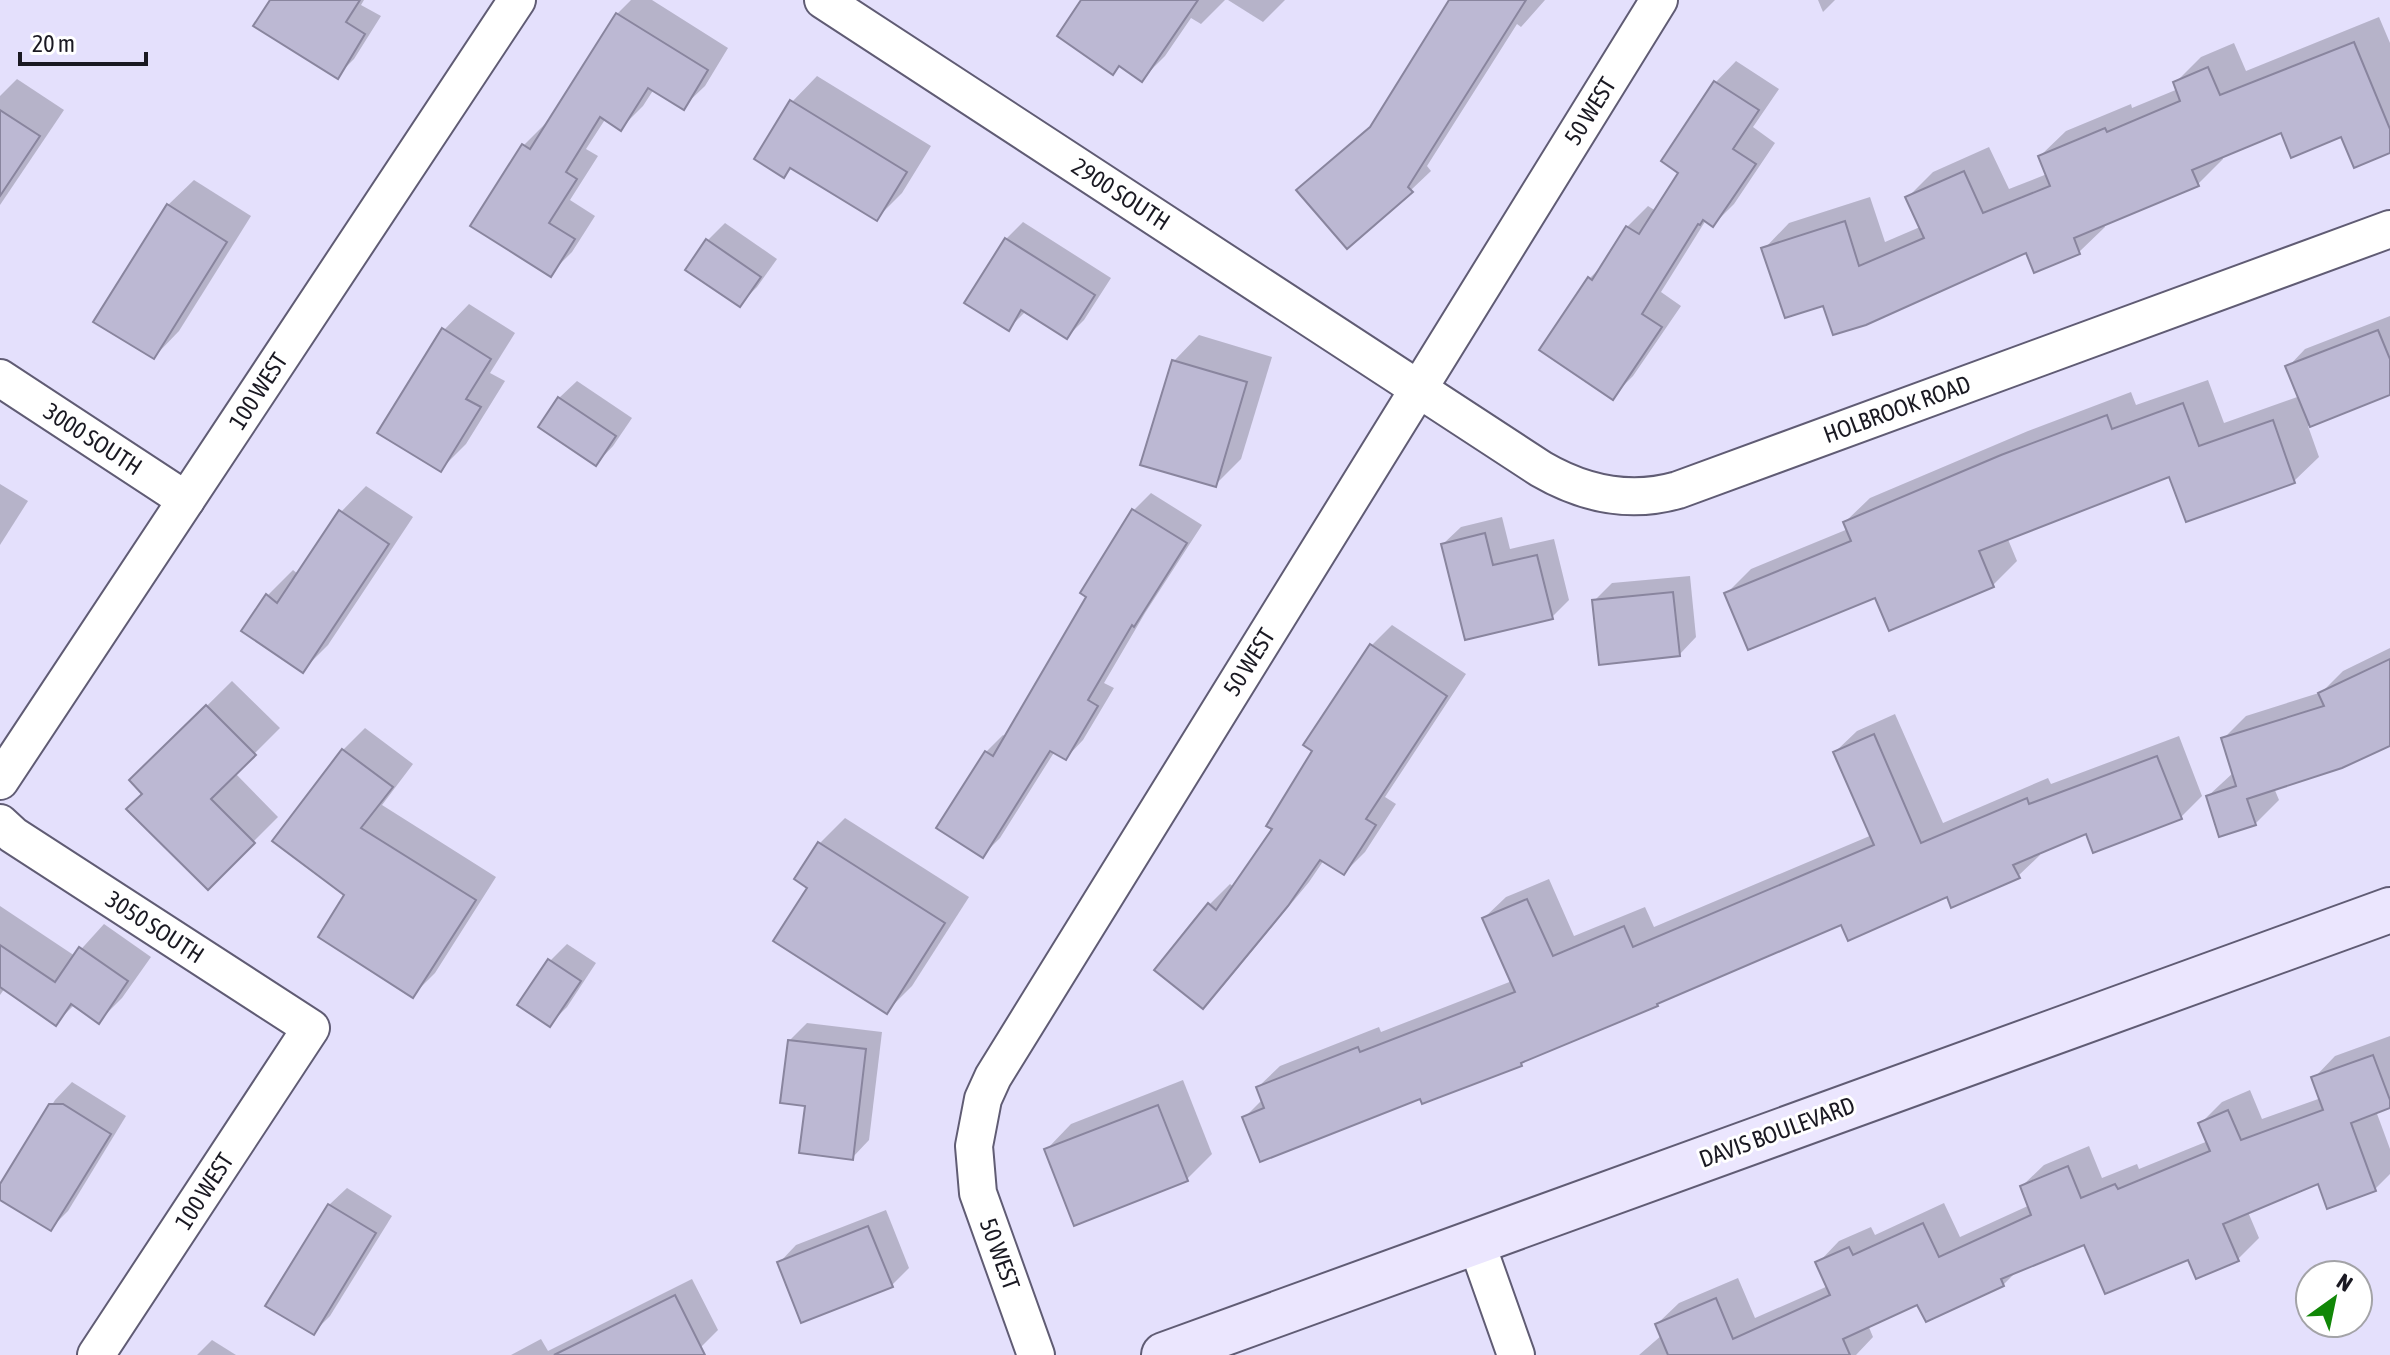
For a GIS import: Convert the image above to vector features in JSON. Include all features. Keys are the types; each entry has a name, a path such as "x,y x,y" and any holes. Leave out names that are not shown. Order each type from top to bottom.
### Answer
{"street":[{"name":"100 WEST","path":"0,781 517,0"},
{"name":"2900 SOUTH","path":"823,0 1418,388"},
{"name":"50 WEST","path":"1036,1355 978,1193 974,1146 983,1099 993,1077 1659,0"},
{"name":"HOLBROOK ROAD","path":"1418,388 1564,483 1613,497 1658,496 2390,229"},
{"name":"3000 SOUTH","path":"0,378 186,500"},
{"name":"3050 SOUTH","path":"0,823 13,835 311,1028"},
{"name":"DAVIS BOULEVARD","path":"1164,1355 2390,910"},
{"name":"100 WEST","path":"96,1355 311,1028"},
{"path":"1476,1242 1516,1355"}],"building":[{"path":"270,0 360,0 346,22 365,34 338,79 253,26"},
{"path":"1081,0 1198,0 1142,82 1119,66 1113,75 1057,36"},
{"path":"1449,0 1526,0 1408,187 1413,192 1347,249 1296,190 1370,127"},
{"path":"616,13 708,70 684,110 648,88 621,131 600,117 566,172 577,179 549,223 575,239 551,277 470,226 522,144 530,149"},
{"path":"2354,42 2390,129 2390,153 2354,168 2341,137 2291,158 2281,133 2192,170 2199,186 2074,238 2080,254 2034,273 2026,253 1866,325 1833,335 1823,306 1785,318 1761,248 1845,221 1859,266 1924,238 1905,197 1964,171 1983,213 2050,186 2038,156 2105,128 2107,132 2180,101 2173,82 2208,67 2220,95"},
{"path":"1714,81 1759,110 1733,149 1756,164 1713,227 1703,220 1698,224 1642,314 1662,327 1613,400 1539,350 1588,277 1592,280 1626,226 1639,234 1678,173 1661,161"},
{"path":"790,100 907,172 877,221 790,168 784,178 754,159"},
{"path":"0,110 40,136 0,196"},
{"path":"167,204 227,242 154,359 93,322"},
{"path":"1005,238 1095,295 1067,339 1021,310 1009,331 964,303"},
{"path":"706,239 761,277 740,307 685,270"},
{"path":"442,328 491,359 466,399 481,407 441,472 377,433"},
{"path":"2378,330 2390,359 2390,395 2310,427 2285,366"},
{"path":"1172,360 1247,382 1216,487 1140,465"},
{"path":"558,397 616,436 596,466 538,427"},
{"path":"2183,403 2199,446 2273,420 2295,483 2186,522 2169,477 1979,551 1994,587 1889,631 1875,598 1748,650 1724,593 1851,541 1843,522 2001,455 2107,415 2112,429"},
{"path":"1132,509 1187,543 1134,627 1132,625 1088,700 1098,706 1066,760 1050,751 983,858 936,828 985,751 993,756 1086,597 1080,593"},
{"path":"339,510 389,544 303,673 241,631 266,594 277,603"},
{"path":"1485,533 1493,565 1537,555 1553,619 1465,640 1441,544"},
{"path":"1673,592 1680,656 1599,665 1592,600"},
{"path":"1370,644 1447,696 1366,819 1376,825 1344,875 1320,860 1288,906 1203,1009 1154,970 1208,903 1216,910 1272,829 1266,826 1312,751 1303,745"},
{"path":"2390,659 2390,746 2342,768 2247,799 2256,825 2219,837 2206,796 2236,786 2221,738 2324,706 2318,693"},
{"path":"206,705 256,755 211,799 255,843 208,890 126,809 142,794 129,780"},
{"path":"1874,734 1921,843 2027,798 2029,804 2157,756 2182,819 2093,853 2086,834 2013,865 2020,878 1951,908 1947,897 1848,941 1841,925 1521,1063 1522,1066 1422,1104 1420,1099 1260,1162 1242,1117 1264,1108 1256,1087 1358,1047 1360,1052 1515,992 1482,918 1527,899 1553,956 1624,926 1633,947 1874,845 1833,752"},
{"path":"342,749 393,787 361,828 476,900 413,998 318,937 344,895 272,841"},
{"path":"818,842 945,923 887,1014 773,941 807,888 794,879"},
{"path":"0,945 55,982 79,947 128,981 99,1024 71,1004 56,1026 0,987"},
{"path":"548,959 581,981 550,1027 517,1005"},
{"path":"788,1040 866,1049 853,1160 799,1153 805,1106 780,1103"},
{"path":"2373,1055 2390,1100 2390,1108 2351,1123 2376,1191 2327,1209 2318,1184 2223,1224 2239,1261 2196,1279 2188,1260 2105,1294 2084,1245 2001,1279 2004,1286 1926,1322 1917,1305 1843,1339 1850,1355 1668,1355 1655,1324 1716,1298 1733,1339 1830,1295 1815,1262 1849,1247 1853,1255 1923,1223 1939,1257 2031,1215 2020,1186 2068,1166 2081,1198 2115,1184 2118,1189 2210,1151 2198,1123 2228,1110 2241,1140 2323,1110 2311,1077"},
{"path":"49,1104 63,1104 111,1134 51,1231 0,1200 0,1184"},
{"path":"1158,1105 1188,1181 1074,1226 1044,1149"},
{"path":"328,1204 376,1233 314,1335 265,1306"},
{"path":"868,1226 893,1287 801,1323 777,1262"},
{"path":"675,1295 705,1355 554,1355"}]}
